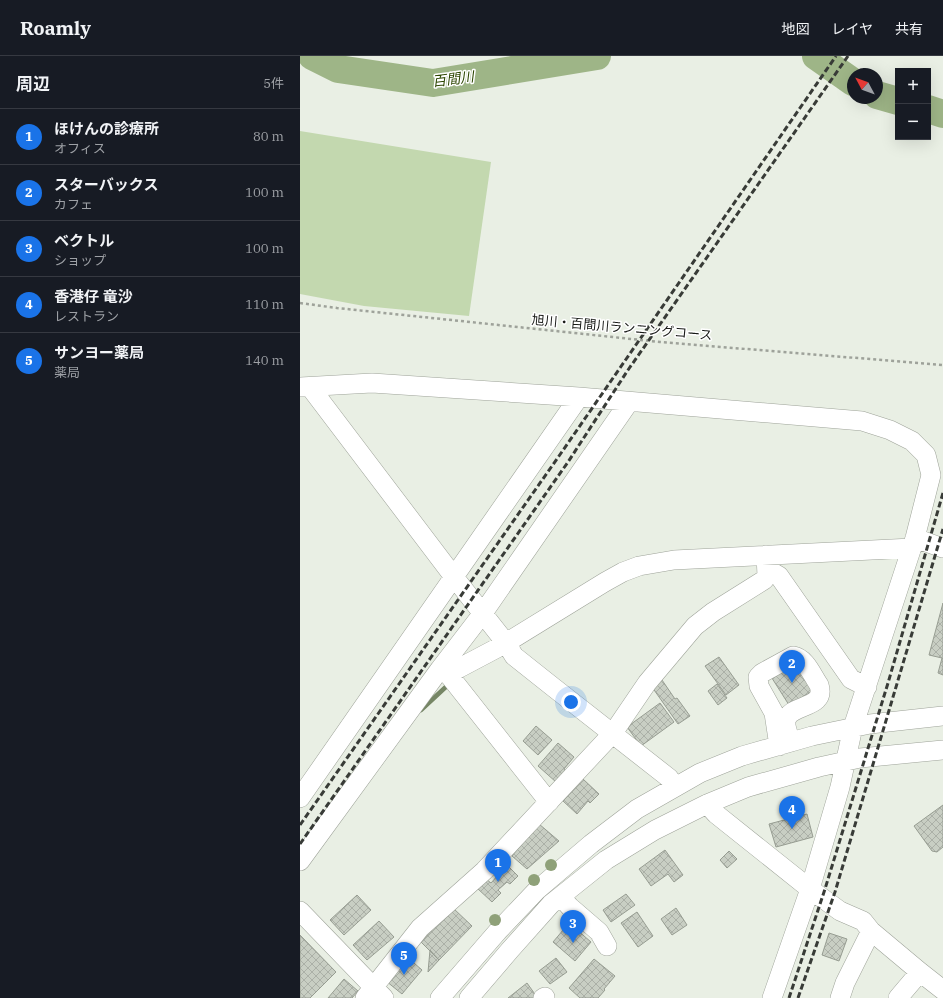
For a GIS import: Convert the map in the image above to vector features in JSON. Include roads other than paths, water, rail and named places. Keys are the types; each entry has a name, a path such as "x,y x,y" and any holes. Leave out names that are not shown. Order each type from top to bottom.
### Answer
{"street":[{"path":"305,387 372,383 862,421 890,430 912,441 926,455 931,475 913,543 867,688 853,727 840,788 810,889 772,998"},
{"path":"305,387 509,647 553,688 613,733 669,778 676,787"},
{"path":"300,798 579,398"},
{"path":"300,861 449,677 482,613 629,402"},
{"path":"449,677 509,647 605,582 623,572 639,566 691,558 767,562 913,543 943,548"},
{"path":"767,562 779,576 851,679 867,688"},
{"path":"300,912 374,994 420,928 484,871 613,733 647,683 695,626 713,612 764,580 767,576 767,562"},
{"path":"781,718 815,702 820,694 819,685 804,662 793,656 756,675 758,677 759,686 774,713 781,718 785,744"},
{"path":"449,677 549,802"},
{"path":"440,998 498,931 537,890 591,844 637,809 700,773 742,756 853,727 894,720 943,716"},
{"path":"470,998 551,904 610,857 655,830 707,804 748,788 819,767 860,758 943,750"},
{"path":"707,804 716,814 810,889 840,911 863,921 871,931 943,990"},
{"path":"561,897 570,907 599,932 607,946"},
{"path":"840,998 845,983 871,931"},
{"path":"898,998 920,972"}],"waterway":[{"name":"百間川","path":"312,56 338,69 433,83 597,56"},
{"name":"百間川","path":"816,56 847,78"},
{"name":"百間川","path":"883,97 895,100"},
{"name":"百間川","path":"931,110 943,114"},
{"path":"421,710 449,684"}],"railway":[{"path":"300,825 559,456 836,56"},
{"path":"300,844 568,462 628,370 848,56"},
{"path":"789,998 825,889 888,683 943,493"},
{"path":"798,998 835,892 943,529"}],"place":[{"name":"スターバックス","path":"792,683"},
{"name":"香港仔 竜沙","path":"792,829"},
{"name":"ほけんの診療所","path":"498,882"},
{"name":"ベクトル","path":"573,943"},
{"name":"サンヨー薬局","path":"404,975"}]}
